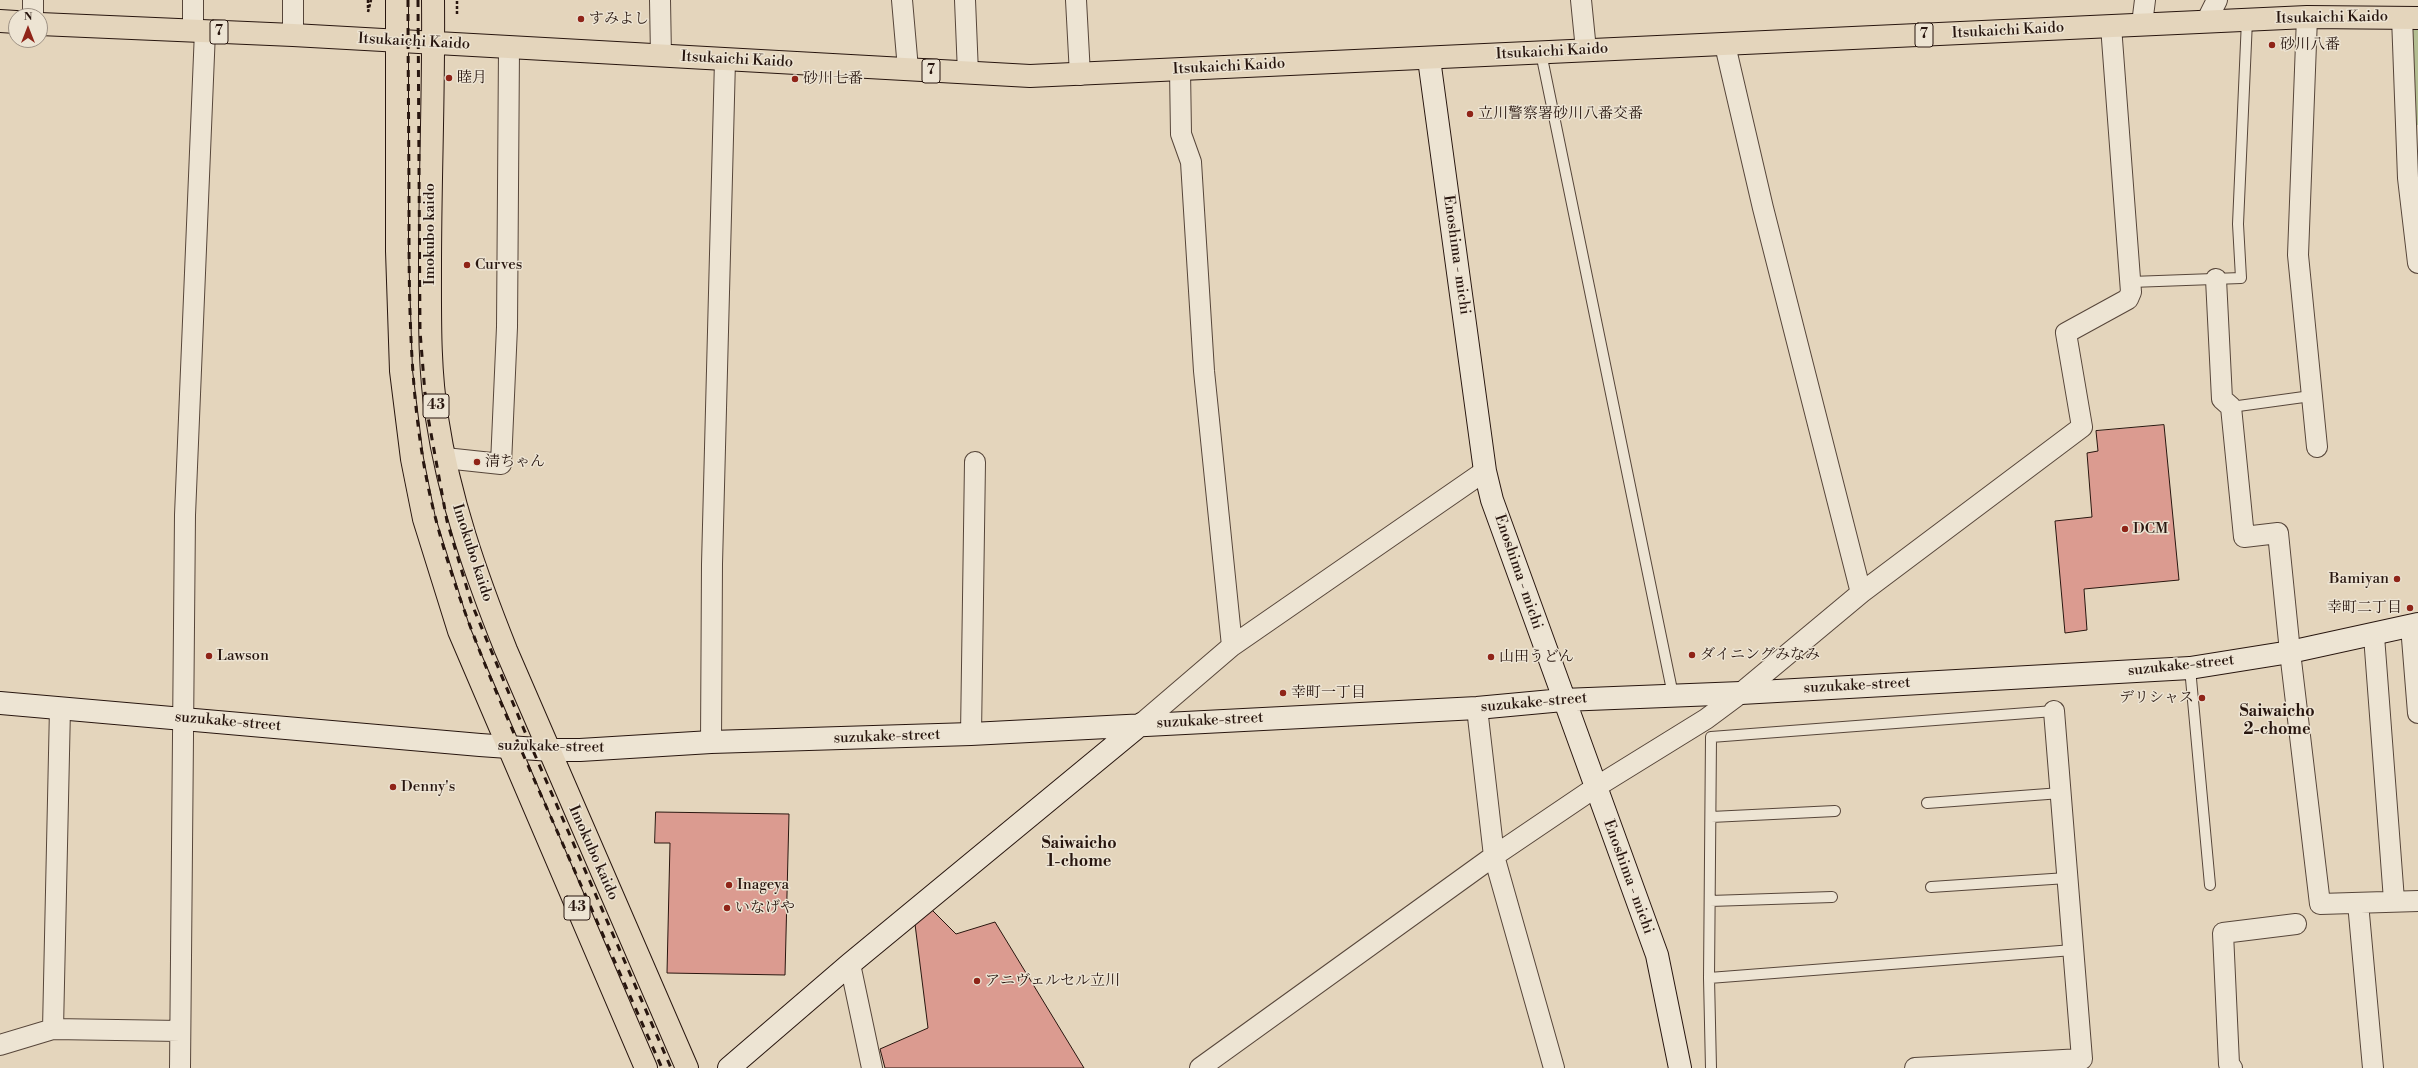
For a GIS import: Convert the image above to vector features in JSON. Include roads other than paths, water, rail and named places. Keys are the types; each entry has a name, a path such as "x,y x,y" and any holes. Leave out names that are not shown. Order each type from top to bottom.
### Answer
{"main road":[{"name":"43","path":"398,0 396,251 402,371 412,459 424,519 459,631 646,1068"},
{"name":"Imokubo kaido","path":"433,0 434,42 430,146 430,329 433,385 445,458 466,542 483,593 551,750 571,804 687,1068"},
{"name":"Itsukaichi Kaido","path":"48,24 434,42 509,48 1030,76 1429,59 1586,50 1725,45 2142,24 2307,18 2410,17"}],"street":[{"path":"180,1068 185,515 199,31 193,0"},
{"path":"293,0 293,35"},
{"path":"660,0 661,56"},
{"path":"902,0 908,69"},
{"path":"965,0 968,73"},
{"path":"1076,0 1080,75"},
{"path":"1581,0 1586,50"},
{"path":"2142,24 2145,0"},
{"path":"2206,22 2217,0"},
{"path":"2410,17 2408,178 2418,263"},
{"path":"2307,18 2298,255 2317,448"},
{"path":"1200,1068 1494,856 1596,787 1706,719 1861,593 2082,427 2066,334 2128,299 2131,282 2111,26"},
{"path":"1725,45 1763,208 1861,593"},
{"path":"445,458 501,464 507,327 509,48"},
{"name":"Enoshima - michi","path":"1429,59 1485,470 1492,500 1563,700 1657,955 1680,1068"},
{"path":"711,742 712,564 725,60"},
{"path":"1180,70 1181,134 1191,162 1204,371 1232,646"},
{"path":"2216,280 2222,399 2231,407 2244,537 2278,533 2290,652 2320,904 2418,900"},
{"path":"971,734 975,462"},
{"path":"729,1068 850,964 1141,724 1232,646 1485,470"},
{"path":"2415,625 2418,713"},
{"name":"suzukake-street","path":"0,703 551,750 711,742 971,734 1141,724 1477,708 1563,700 2190,668 2290,652 2374,636 2415,625"},
{"path":"2374,636 2394,900"},
{"path":"53,1029 60,708"},
{"path":"1477,708 1494,856 1554,1068"},
{"path":"1915,1068 2082,1059 2054,711"},
{"path":"2358,903 2372,1068"},
{"path":"2232,1068 2230,1064 2223,933 2296,924"},
{"path":"850,964 872,1068"},
{"path":"0,1045 53,1029 180,1031"}],"lane":[{"path":"2131,282 2241,278 2238,224 2247,20"},
{"path":"1541,53 1673,695"},
{"path":"2231,407 2311,396"},
{"path":"2190,668 2210,885"},
{"path":"1711,1068 1709,978 1711,737 2054,711"},
{"path":"1927,803 2061,793"},
{"path":"1711,817 1834,811"},
{"path":"1931,888 2067,878"},
{"path":"1710,900 1832,897"},
{"path":"1709,978 2073,950"}],"railway":[{"path":"408,0 410,320 417,420 428,486 437,525 461,601 505,713 662,1068"},
{"path":"418,0 420,331 426,406 447,521 471,602 525,732 671,1068"}],"place":[{"name":"すみよし","path":"581,19"},
{"name":"砂川八番","path":"2272,45"},
{"name":"睦月","path":"449,78"},
{"name":"砂川七番","path":"795,79"},
{"name":"立川警察署砂川八番交番","path":"1470,114"},
{"name":"Curves","path":"467,265"},
{"name":"清ちゃん","path":"477,462"},
{"name":"DCM","path":"2125,529"},
{"name":"Bamiyan","path":"2397,579"},
{"name":"幸町二丁目","path":"2410,608"},
{"name":"ダイニングみなみ","path":"1692,655"},
{"name":"Lawson","path":"209,656"},
{"name":"山田うどん","path":"1491,657"},
{"name":"幸町一丁目","path":"1283,693"},
{"name":"デリシャス","path":"2202,698"},
{"name":"Denny's","path":"393,787"},
{"name":"Inageya","path":"729,885"},
{"name":"いなげや","path":"727,908"},
{"name":"アニヴェルセル立川","path":"977,981"}],"district":[{"name":"Saiwaicho 2-chome","path":"2277,721"},
{"name":"Saiwaicho 1-chome","path":"1079,853"}]}
